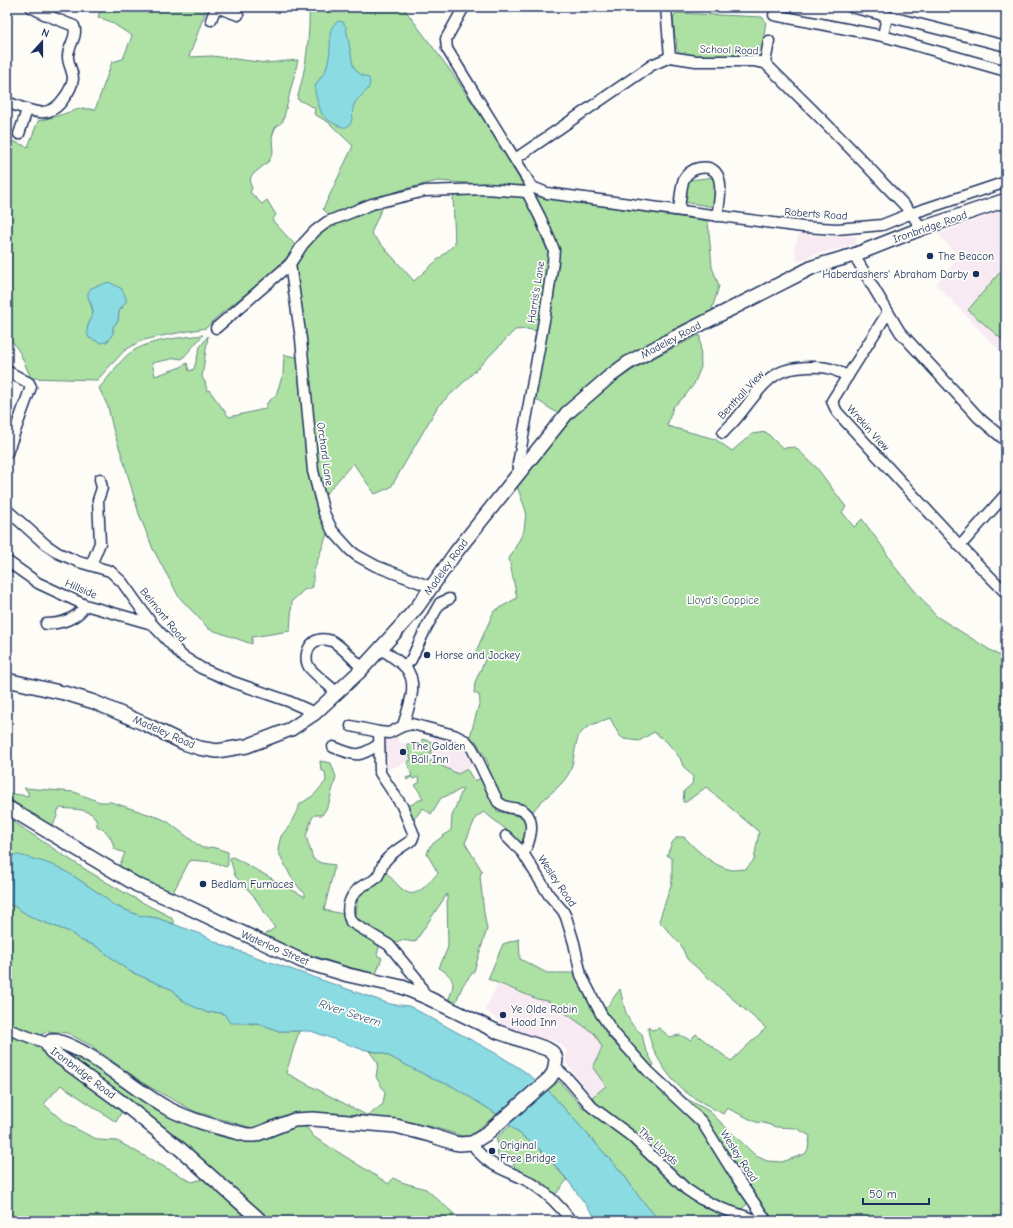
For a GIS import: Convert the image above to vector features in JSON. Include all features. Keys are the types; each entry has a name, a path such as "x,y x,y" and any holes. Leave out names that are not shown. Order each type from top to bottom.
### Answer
{"main road":[{"name":"Ironbridge Road","path":"854,255 920,229 1006,200"},
{"name":"Madeley Road","path":"7,680 68,694 94,702 184,743 199,748 217,751 247,746 291,728 315,714 362,668 401,626 456,552 567,413 609,377 628,363 668,341 813,268 854,255"},
{"name":"Waterloo Street","path":"7,807 137,885 175,901 302,961 348,975 402,987 498,1032 547,1049 555,1056 555,1067"},
{"name":"Ironbridge Road","path":"261,1221 179,1148 120,1101 51,1052 48,1046 49,1044 53,1041 57,1041 81,1051 167,1108 191,1119 247,1135 255,1135 294,1120 313,1119 389,1125 408,1128 454,1143 472,1144"},
{"path":"472,1144 485,1135 549,1079 555,1067"}],"street":[{"path":"7,102 27,110 50,112 59,106 71,85 73,75 68,54 76,32 74,26 31,7"},
{"path":"210,20 216,7 238,15"},
{"name":"Harris's Lane","path":"464,7 446,39 446,48 515,160 529,189 554,250 545,314 518,464 521,472"},
{"path":"515,160 652,65 670,57 666,7"},
{"path":"851,7 1006,46"},
{"path":"774,15 883,36 1006,71"},
{"path":"883,36 887,16"},
{"path":"765,63 769,41"},
{"name":"School Road","path":"670,57 696,61 754,61 765,63 864,162 910,213 918,223 920,229"},
{"path":"19,134 27,110"},
{"path":"679,210 684,179 695,169 704,167 712,169 718,177 721,190 718,216"},
{"path":"910,213 1006,182"},
{"path":"216,328 290,264 303,244 315,231 327,222 372,204 425,191 529,189"},
{"name":"Roberts Road","path":"529,189 547,193 803,227 837,229 882,225 910,213"},
{"path":"854,255 900,332 980,418 1006,441"},
{"name":"Orchard Lane","path":"290,264 301,339 313,471 324,513 332,530 356,555 376,566 431,587"},
{"name":"Wrekin View","path":"888,312 832,401 837,412 960,546 1006,593"},
{"name":"Benthall View","path":"723,433 752,398 780,372 800,367 830,368 848,376"},
{"path":"7,371 29,383 31,387 7,453"},
{"path":"91,565 100,543 98,500 102,488 100,479"},
{"path":"960,546 1006,494"},
{"name":"Belmont Road","path":"7,510 50,548 58,553 79,562 108,569 114,574 152,624 182,656 201,668 238,684 288,701 315,714"},
{"name":"Hillside","path":"7,561 38,583 85,605 152,624"},
{"path":"404,666 411,660 440,603 449,599"},
{"path":"46,624 54,624 72,618 82,610 85,605"},
{"path":"336,692 309,667 306,659 310,645 315,641 324,638 333,642 362,668"},
{"path":"380,648 404,666 411,676 412,682 410,700 403,726"},
{"name":"Wesley Road","path":"351,726 389,733 403,726 412,724 454,735 466,742 472,748 498,802 506,808 524,811 529,817 531,828 530,840 523,853 549,895 563,911 566,917 574,943 581,975 601,1014 614,1033 639,1062 702,1122 735,1175 764,1217 764,1221"},
{"path":"378,732 380,773 402,806 414,835 412,840 388,857 379,876 357,890 352,896 348,906 348,915 351,922 389,945 417,979 426,997"},
{"path":"332,747 358,755 367,752 378,745"},
{"path":"506,836 523,853"},
{"path":"7,1029 49,1044"},
{"name":"The Lloyds","path":"555,1067 568,1079 592,1107 631,1136 686,1189 701,1199 723,1209 759,1221"},
{"path":"472,1144 481,1156 488,1162 534,1185 547,1195 564,1211 571,1221"},
{"name":"Wesley Road","path":"742,1215 752,1198"}],"shaded area":[{"name":"Haberdashers' Abraham Darby","path":"1006,209 1006,358 936,284 959,257 938,234"},
{"path":"800,232 816,236 855,236 857,244 812,255 798,262 794,248"},
{"path":"397,735 399,742 407,744 420,744 422,739 432,742 434,735 449,737 461,742 468,749 476,764 458,774 436,763 431,754 387,770 389,758 383,757 386,748 384,737"},
{"path":"498,984 537,999 548,1001 595,1034 602,1047 593,1068 607,1086 592,1097 566,1063 567,1051 561,1044 551,1040 532,1038 503,1027 498,1020 485,1010"}],"green space":[{"path":"101,7 207,7 189,57 212,56 266,63 298,60 283,121 275,128 272,137 273,152 269,161 251,176 250,183 252,188 250,192 262,204 267,200 276,215 272,220 296,246 275,270 217,317 206,328 140,341 124,351 97,380 31,378 20,353 12,341 7,342 7,139 28,147 38,121 80,109 95,110 112,62 123,59 132,36 109,21 98,17","holes":["88,296 123,307 119,311 118,321 113,327 113,333 87,329 93,312"]},
{"path":"309,7 403,7 452,73 482,117 522,183 520,187 438,181 404,189 331,217 323,209 353,146 328,122 314,114 315,108 297,99 307,53"},
{"path":"677,13 762,17 766,21 762,50 751,56 683,55 677,50 676,47 677,39 675,38 673,18"},
{"path":"715,177 717,181 715,207 683,202 688,182 690,180"},
{"path":"533,193 537,197 708,221 712,267 719,286 712,309 728,304 560,415 534,398 556,243"},
{"path":"453,194 521,196 526,199 550,257 537,331 527,329 515,330 438,406 391,487 375,494 353,463 326,494 317,468 312,421 303,424 311,484 315,500 328,531 313,573 313,587 304,590 292,601 290,631 252,637 252,644 209,629 179,597 153,549 139,514 113,429 108,407 99,388 122,360 138,348 165,340 203,335 182,359 176,358 152,363 155,376 181,367 187,363 189,371 194,369 200,347 208,336 202,377 207,391 209,390 229,417 265,409 267,403 276,395 283,374 284,355 297,357 293,300 295,269 306,244 328,226 383,205 371,233 414,281 455,244"},
{"path":"1006,265 1006,343 968,310"},
{"name":"Lloyd's Coppice","path":"700,335 701,367 694,384 685,396 673,407 667,426 715,439 732,451 752,434 766,432 784,448 795,447 817,468 846,507 842,512 854,527 862,519 884,549 894,566 936,616 998,655 1006,655 1006,1221 775,1221 737,1171 712,1133 654,1074 658,1072 685,1098 709,1111 756,1156 767,1161 782,1162 805,1154 808,1149 810,1136 796,1128 776,1127 756,1122 727,1108 723,1114 697,1100 683,1090 665,1070 655,1053 648,1027 652,1030 659,1028 670,1037 680,1035 690,1040 696,1034 731,1061 766,1028 687,959 681,945 659,921 672,882 672,859 667,855 672,843 677,837 684,837 712,862 735,870 746,869 754,860 759,832 706,787 686,802 683,802 684,791 692,784 693,777 683,766 680,758 667,742 654,732 639,741 624,739 619,735 610,718 590,726 580,734 568,775 532,813 506,803 485,768 489,765 476,741 469,740 480,701 479,695 474,693 475,682 486,658 480,656 473,658 494,611 517,598 509,559 524,531 526,511 517,486 544,452 582,409 605,389 644,363"},
{"path":"422,739 432,742 431,754 418,758 420,765 433,760 458,774 467,769 474,781 484,777 497,811 526,818 528,828 522,845 513,835 484,812 476,817 465,843 482,871 480,876 487,929 474,971 463,985 454,1006 447,1003 453,987 452,979 439,968 448,947 447,894 415,942 401,940 394,944 356,917 358,894 384,870 399,886 410,893 415,893 421,889 438,873 427,854 430,846 451,830 452,816 463,788 441,798 431,814 423,808 414,819 407,807 423,798 415,785 420,782 418,777 413,779 411,777 407,780 406,778 412,776 407,762 411,760 407,744 421,744"},
{"path":"320,761 331,763 336,777 328,806 322,815 315,815 312,818 306,836 313,859 321,863 335,865 324,910 343,914 348,923 380,943 377,955 382,958 376,974 345,966 261,939 264,935 275,928 253,895 235,876 230,858 233,857 305,897 305,893 291,877 278,851 281,836 290,825 300,804 314,795 326,781 325,772 321,770"},
{"path":"24,788 74,792 100,802 111,802 160,818 168,822 202,848 212,847 228,852 228,865 226,867 213,862 190,860 171,896 118,869 125,853 114,849 109,835 97,826 96,820 89,812 61,808 58,810 54,823 49,826 7,797 7,793 28,796 28,792"},
{"path":"7,817 87,870 128,895 171,917 175,925 157,918 138,915 113,905 106,898 75,877 7,855"},
{"path":"7,902 33,918 70,932 80,940 96,946 129,971 173,990 183,1001 208,1013 215,1012 225,1014 251,1024 258,1023 279,1031 299,1031 286,1073 368,1116 383,1104 385,1092 376,1077 378,1063 369,1051 383,1053 433,1079 452,1086 497,1114 470,1136 462,1136 433,1127 388,1119 334,1113 288,1115 256,1129 196,1112 146,1085 90,1045 67,1033 48,1031 41,1035 39,1040 43,1052 122,1111 116,1122 61,1085 44,1104 65,1123 88,1135 99,1140 117,1141 192,1182 203,1179 252,1221 7,1221"},
{"path":"519,939 520,959 547,973 577,973 609,1038 698,1127 748,1197 747,1204 741,1210 729,1208 723,1221 660,1221 639,1197 624,1175 548,1090 559,1081 582,1107 592,1114 599,1106 592,1097 606,1086 593,1068 602,1047 595,1034 548,1001 537,999 488,979 503,944"},
{"path":"620,989 626,1014 636,1029 642,1034 645,1048 654,1065 650,1068 618,1033 604,1008 607,1007"},
{"path":"65,1049 185,1122 219,1136 247,1142 301,1125 307,1128 314,1137 389,1184 393,1178 401,1182 426,1189 462,1221 272,1221 189,1148 125,1096 61,1053"},
{"path":"510,1126 543,1152 567,1180 555,1195 515,1168 509,1154 505,1153 500,1162 496,1138"}],"water":[{"path":"339,21 343,22 346,27 353,65 356,70 369,78 370,82 368,89 355,103 350,124 344,127 336,125 322,114 315,91 317,82 326,69 330,53 331,29 335,23"},
{"path":"109,282 122,289 126,302 119,311 118,321 113,327 113,333 109,340 101,343 89,338 87,334 87,330 93,315 88,293 91,288"},
{"name":"River Severn","path":"7,855 19,855 58,867 106,898 113,905 138,915 157,918 203,935 222,945 390,1004 409,1006 497,1054 524,1071 548,1090 624,1175 639,1197 660,1221 598,1221 566,1178 543,1152 497,1114 452,1086 433,1079 383,1053 361,1049 311,1031 279,1031 258,1023 230,1023 224,1014 215,1012 208,1013 188,1004 183,1001 173,990 129,971 96,946 80,940 70,932 33,918 7,902"}],"place":[{"name":"The Beacon","path":"930,256"},
{"name":"Haberdashers' Abraham Darby","path":"976,274"},
{"name":"Horse and Jockey","path":"427,655"},
{"name":"The Golden Ball Inn","path":"403,752"},
{"name":"Bedlam Furnaces","path":"203,884"},
{"name":"Ye Olde Robin Hood Inn","path":"503,1015"},
{"name":"Original Free Bridge","path":"492,1151"}]}
